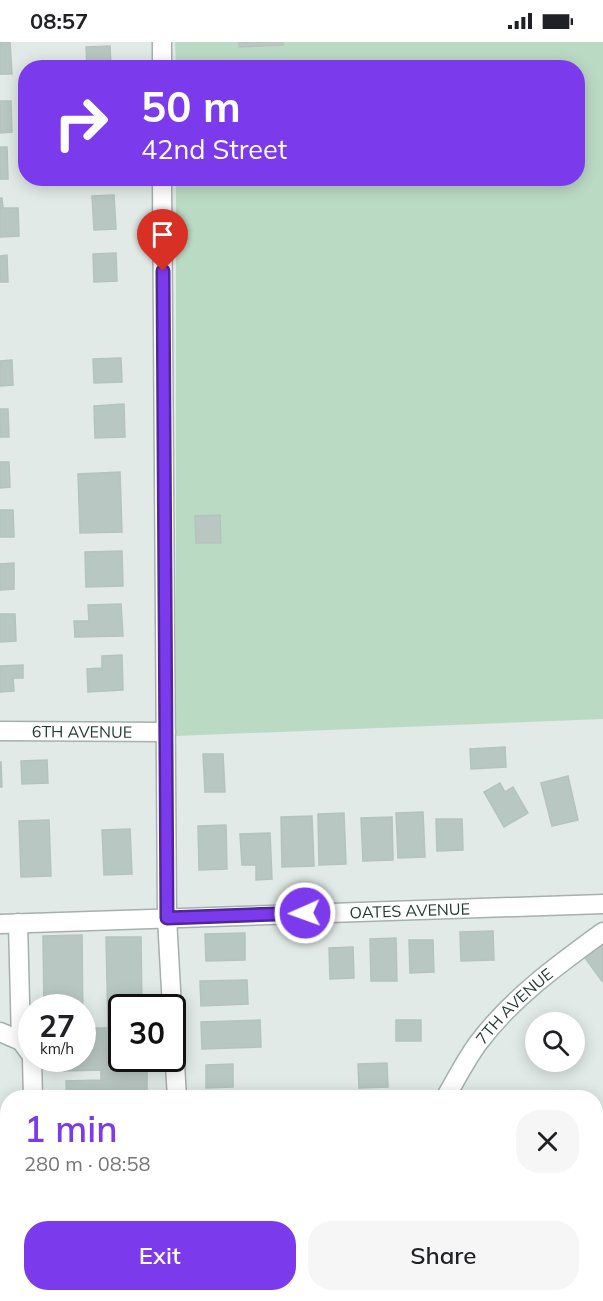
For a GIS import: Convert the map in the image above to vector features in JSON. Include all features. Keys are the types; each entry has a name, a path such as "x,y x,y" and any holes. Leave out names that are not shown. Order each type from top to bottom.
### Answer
{"street":[{"path":"162,42 162,60"},
{"path":"162,186 167,918 171,994"},
{"name":"6TH AVENUE","path":"0,731 166,732"},
{"name":"OATES AVENUE","path":"0,924 603,904"},
{"path":"18,923 24,994"},
{"name":"7TH AVENUE","path":"451,1090 478,1042 517,1000 555,967 603,932"},
{"path":"0,1032 18,1045"},
{"path":"30,1072 32,1090"},
{"path":"175,1072 177,1090"}],"green space":[{"path":"175,42 603,42 603,719 176,736 176,186 585,186 585,60 176,60"}],"building":[{"path":"0,42 10,42 12,74 0,74"},
{"path":"239,42 283,42 283,45 239,47"},
{"path":"110,46 111,60 87,60 86,47"},
{"path":"0,101 11,101 12,132 0,133"},
{"path":"0,147 7,147 8,179 0,179"},
{"path":"114,195 116,229 94,230 92,196"},
{"path":"0,198 2,198 3,208 18,208 19,236 0,237"},
{"path":"116,253 117,281 94,282 93,254"},
{"path":"7,255 8,282 0,282 0,256"},
{"path":"121,358 122,382 94,383 93,359"},
{"path":"12,360 13,385 0,386 0,361"},
{"path":"124,404 125,437 95,438 94,406"},
{"path":"0,409 8,409 9,437 0,437"},
{"path":"0,462 9,462 10,487 0,488"},
{"path":"120,472 122,532 80,533 78,474"},
{"path":"0,510 13,510 14,537 0,537"},
{"path":"220,515 221,543 196,543 195,516"},
{"path":"122,551 123,586 86,587 85,552"},
{"path":"14,563 14,589 0,590 0,564"},
{"path":"121,604 123,636 75,637 74,621 89,621 88,605"},
{"path":"0,614 15,614 16,641 0,642"},
{"path":"122,655 123,690 88,692 87,669 102,668 102,656"},
{"path":"23,665 23,678 13,678 14,691 0,692 0,666"},
{"path":"505,747 506,767 471,769 470,749"},
{"path":"203,754 223,754 225,792 205,792"},
{"path":"47,760 48,783 22,784 21,761"},
{"path":"1,762 2,787 0,787"},
{"path":"568,776 578,820 552,826 541,783"},
{"path":"500,783 505,792 513,787 528,813 504,827 484,792"},
{"path":"423,812 425,857 398,858 396,813"},
{"path":"344,813 346,864 319,865 318,814"},
{"path":"312,816 314,866 282,867 281,817"},
{"path":"392,817 393,860 363,861 361,818"},
{"path":"436,819 462,819 463,850 437,851"},
{"path":"49,820 51,876 21,877 19,821"},
{"path":"226,825 227,869 199,870 198,826"},
{"path":"130,829 132,874 104,875 102,830"},
{"path":"270,833 272,879 256,880 256,865 242,865 240,834"},
{"path":"493,931 494,960 461,961 460,932"},
{"path":"245,933 245,960 206,961 205,934"},
{"path":"82,935 83,994 44,994 43,936"},
{"path":"106,937 141,937 142,994 108,994 108,1028"},
{"path":"396,938 397,981 371,981 370,939"},
{"path":"409,940 433,940 434,972 410,973"},
{"path":"603,944 603,980 602,981 585,958"},
{"path":"353,947 354,978 330,979 329,948"},
{"path":"247,980 248,1004 201,1006 200,981"},
{"path":"260,1020 261,1047 202,1049 201,1022"},
{"path":"396,1020 421,1020 421,1041 396,1041"},
{"path":"96,1028 108,1028 108,1072 147,1072 147,1090 67,1090 66,1081 101,1080 101,1070 96,1070"},
{"path":"387,1063 388,1087 359,1088 358,1064"},
{"path":"233,1064 233,1087 206,1088 206,1065"}],"route":[{"path":"163,271 167,918 305,913"}]}
